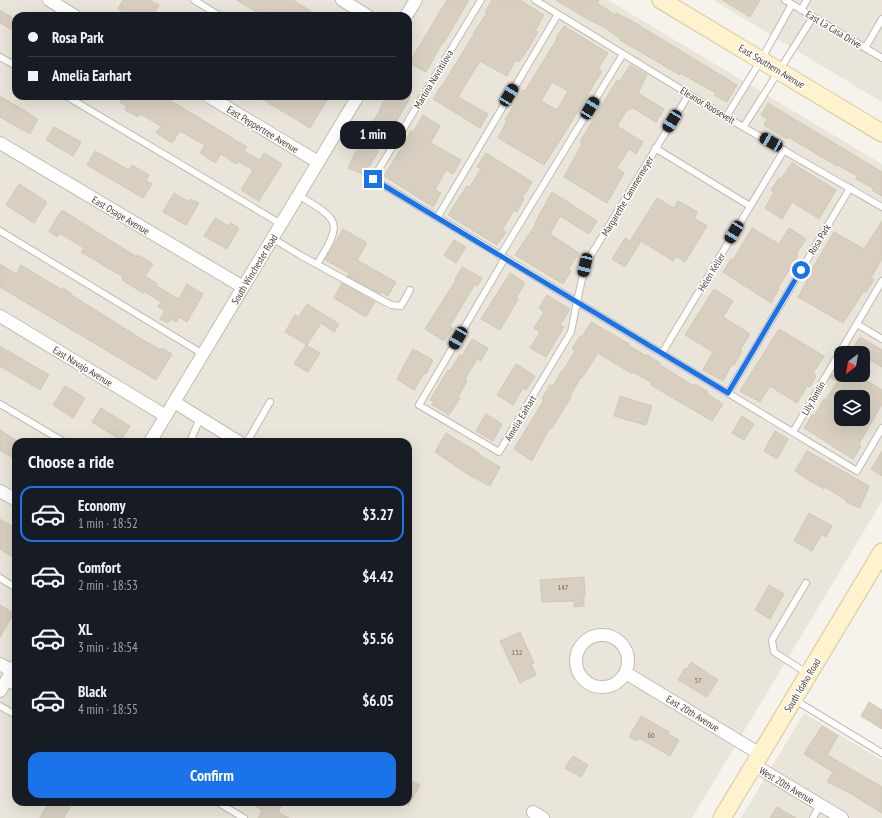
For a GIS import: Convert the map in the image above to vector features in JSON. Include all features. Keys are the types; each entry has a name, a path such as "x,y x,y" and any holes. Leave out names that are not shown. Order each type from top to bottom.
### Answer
{"main road":[{"name":"East Southern Avenue","path":"661,0 882,133"},
{"name":"South Idaho Road","path":"722,818 882,552"}],"street":[{"path":"49,0 68,12"},
{"path":"342,0 362,12"},
{"path":"408,12 416,0"},
{"name":"East Peppertree Avenue","path":"215,100 318,162"},
{"name":"South Winchester Road","path":"152,438 354,100"},
{"name":"East Osage Avenue","path":"0,142 243,287"},
{"name":"East Navajo Avenue","path":"0,316 166,416"},
{"path":"174,402 232,438"},
{"path":"0,491 12,498"},
{"path":"596,635 613,637 626,648 628,665 626,673 613,685 605,687 588,683 582,677 576,661 582,644 596,635"},
{"path":"0,664 12,667"},
{"path":"7,687 12,673"},
{"name":"East 20th Avenue","path":"626,673 757,759"},
{"name":"West 20th Avenue","path":"757,759 820,805 842,818"}],"lane":[{"path":"194,0 214,12"},
{"name":"Martina Navritilova","path":"437,218 373,179 480,0"},
{"name":"Eleanor Roosevelt","path":"535,0 726,117 882,207"},
{"name":"East La Casa Drive","path":"785,0 882,58"},
{"path":"801,10 807,0"},
{"path":"726,117 761,60 792,4"},
{"path":"558,14 437,218 857,470 882,428"},
{"path":"744,126 813,17"},
{"path":"865,48 882,19"},
{"path":"502,257 623,54"},
{"path":"0,56 12,64"},
{"name":"Margarethe Cammermeyer","path":"577,302 585,265 688,94"},
{"path":"73,100 281,224"},
{"path":"656,148 750,206"},
{"name":"Helen Keller","path":"662,353 784,150"},
{"name":"Rosa Park","path":"728,393 850,188"},
{"path":"298,195 332,218 335,226 333,235 317,264"},
{"path":"0,231 203,354"},
{"path":"272,238 391,305 401,306 410,290"},
{"name":"Amelia Earhart","path":"502,257 418,405 499,452 571,332 577,302"},
{"name":"Lily Tomlin","path":"793,432 882,280"},
{"path":"857,324 882,339"},
{"path":"249,438 270,402"},
{"path":"0,404 57,438"},
{"path":"192,438 200,418"},
{"path":"0,578 12,586"},
{"path":"806,583 772,640 774,652 808,674"},
{"path":"793,700 882,753"},
{"path":"0,706 12,713"},
{"path":"813,818 820,805"},
{"path":"223,806 244,818"}],"shaded area":[{"path":"0,0 608,0 882,164 882,501 692,818 0,818"},
{"path":"713,0 882,0 882,102 804,55"},
{"path":"804,713 882,760 882,818 741,818"}],"building":[{"path":"123,0 150,0 159,5 155,12 123,12 118,9"},
{"path":"237,0 293,0 312,12 266,11 256,12"},
{"path":"447,0 469,0 426,72 412,65 412,58"},
{"path":"492,0 520,0 544,15 535,31 538,32 530,46 519,62 516,60 507,76 480,61 458,97 488,114 480,128 433,99 487,13 485,12"},
{"path":"556,0 599,0 597,3 615,15 616,13 632,21 737,85 727,102 714,95 716,93 680,73 680,75 620,40 621,39 604,27 587,19"},
{"path":"722,0 760,0 750,17"},
{"path":"0,10 12,18 12,30 0,23"},
{"path":"564,26 608,53 598,69 602,71 544,165 498,138 507,121 505,120 523,90 525,91 557,39 556,38","holes":["552,82 568,91 557,110 541,101"]},
{"path":"630,65 647,75 638,93 664,109 656,122 633,108 627,110 617,126 643,142 636,154 629,149 617,168 624,173 607,203 564,177 582,144 580,142 617,80 620,81"},
{"path":"0,96 38,119 30,134 0,117"},
{"path":"121,100 170,100 247,147 244,151 259,160 264,153 282,164 259,201 241,190 253,170 238,161 236,164 221,154 215,163 200,153 205,145 180,131 172,143 156,133 161,126 140,114 138,117 125,110 127,106 120,102"},
{"path":"264,100 327,100 310,128"},
{"path":"385,100 409,100 364,175 348,168 354,155 373,125 372,124"},
{"path":"768,103 882,172 882,196 872,190 873,188 856,179 857,176 788,137 787,139 764,125 767,119 761,115"},
{"path":"423,115 440,126 431,143 461,160 453,174 446,170 435,190 441,193 433,207 384,176 411,130 413,132"},
{"path":"54,127 81,142 73,156 46,140"},
{"path":"95,151 129,170 132,165 149,175 146,181 152,184 143,198 87,165"},
{"path":"486,153 532,182 522,198 524,199 517,212 514,210 502,230 506,232 497,245 448,215 467,186 470,187 481,169 477,167"},
{"path":"792,163 836,190 819,219 792,202 782,219 765,208 774,192 771,190"},
{"path":"19,184 47,202 34,223 6,205"},
{"path":"552,192 597,221 589,234 560,216 550,234 579,253 568,270 571,271 563,284 515,255 536,224 535,223"},
{"path":"174,193 189,202 191,199 199,203 186,225 163,212"},
{"path":"657,198 674,208 678,201 698,212 694,218 707,226 685,262 676,256 673,261 641,241 625,267 612,259 625,238 630,241"},
{"path":"62,210 137,257 138,255 153,264 145,276 157,284 156,286 179,299 187,284 203,294 187,322 179,317 176,322 171,319 168,323 160,319 165,311 158,307 161,302 144,291 143,293 122,280 123,277 81,252 84,248 59,233 57,237 49,231"},
{"path":"215,218 228,226 231,223 239,228 227,249 204,236"},
{"path":"882,221 882,259 871,278 874,280 866,292 864,291 843,323 798,297 808,279 806,279 834,232 864,249"},
{"path":"752,228 779,244 789,228 806,239 796,254 798,256 778,288 779,289 771,303 723,272 731,259 733,260"},
{"path":"343,229 367,243 357,260 396,282 388,296 381,292 380,294 347,276 349,273 325,260"},
{"path":"454,240 466,247 456,263 444,255"},
{"path":"0,264 16,274 21,265 62,290 63,288 71,293 70,294 143,340 172,354 156,380 0,287"},
{"path":"462,267 482,278 477,286 475,284 450,326 453,328 444,341 425,329 456,280 455,279"},
{"path":"510,273 525,283 516,298 518,299 500,330 481,319"},
{"path":"342,283 375,302 366,317 334,298"},
{"path":"714,289 733,301 723,317 750,334 740,350 742,351 734,365 732,364 723,381 703,370 713,352 685,335"},
{"path":"547,295 570,309 560,325 564,327 546,357 530,348 540,332 534,328 544,312 539,308"},
{"path":"307,304 339,324 334,332 321,323 307,345 285,332 295,315 299,317"},
{"path":"591,322 660,363 660,365 694,386 695,384 708,392 707,394 723,404 712,421 651,385 652,383 633,372 632,374 598,353 582,378 581,377 552,428 550,427 532,461 514,449 544,400 542,399 550,385 553,386 562,370 563,371 575,351 572,349 580,336 582,337"},
{"path":"779,329 824,356 813,373 816,376 810,387 807,386 797,403 770,386 760,402 740,391"},
{"path":"860,337 882,350 882,367 870,360 870,346 854,346"},
{"path":"472,339 488,348 481,361 477,359 465,379 467,381 458,397 460,398 449,415 431,404 436,403 430,400 448,370 450,371 460,355 462,356"},
{"path":"306,345 320,353 308,372 294,364"},
{"path":"0,346 49,375 40,390 0,366"},
{"path":"413,349 433,360 426,374 424,373 414,390 397,379"},
{"path":"516,364 535,376 526,390 523,388 513,405 497,395"},
{"path":"832,375 834,375 834,380 830,377"},
{"path":"837,382 869,382 882,390 882,404 870,425 870,390 834,390 834,426 869,426 859,444 861,446 853,459 804,428 812,415 814,416 824,399 826,400"},
{"path":"65,386 85,398 73,418 53,405"},
{"path":"620,396 652,406 646,425 614,416"},
{"path":"101,408 130,426 122,438 118,438 92,422"},
{"path":"486,414 502,424 493,441 476,431"},
{"path":"742,416 754,424 744,440 732,433"},
{"path":"0,430 13,438 12,458 0,450"},
{"path":"775,431 788,439 777,459 764,451"},
{"path":"446,433 500,467 490,486 469,475 435,452"},
{"path":"807,451 869,486 860,508 846,502 846,500 825,487 824,489 795,471"},
{"path":"882,451 882,476 871,469"},
{"path":"809,513 832,526 826,537 822,534 812,551 794,541"},
{"path":"0,519 12,526 12,556 0,549"},
{"path":"584,577 584,606 574,607 574,601 542,602 540,580"},
{"path":"769,585 784,594 770,619 755,610"},
{"path":"0,605 12,612 12,616 0,637"},
{"path":"520,632 534,663 531,664 536,675 520,683 500,641"},
{"path":"691,662 718,680 707,697 678,680 685,668 687,669"},
{"path":"869,702 882,710 882,729 861,716"},
{"path":"641,716 669,732 668,734 679,740 670,756 639,738 637,741 629,737"},
{"path":"822,726 838,736 827,755 882,787 882,813 848,792 827,782 833,772 804,754"},
{"path":"573,756 588,765 581,777 565,768"},
{"path":"412,781 420,785 412,799"},
{"path":"47,806 71,806 64,818 40,818"},
{"path":"255,806 282,806 278,812 289,818 258,818 262,810"},
{"path":"777,807 796,818 770,818"}],"route":[{"path":"373,179 728,393 801,270"}]}
